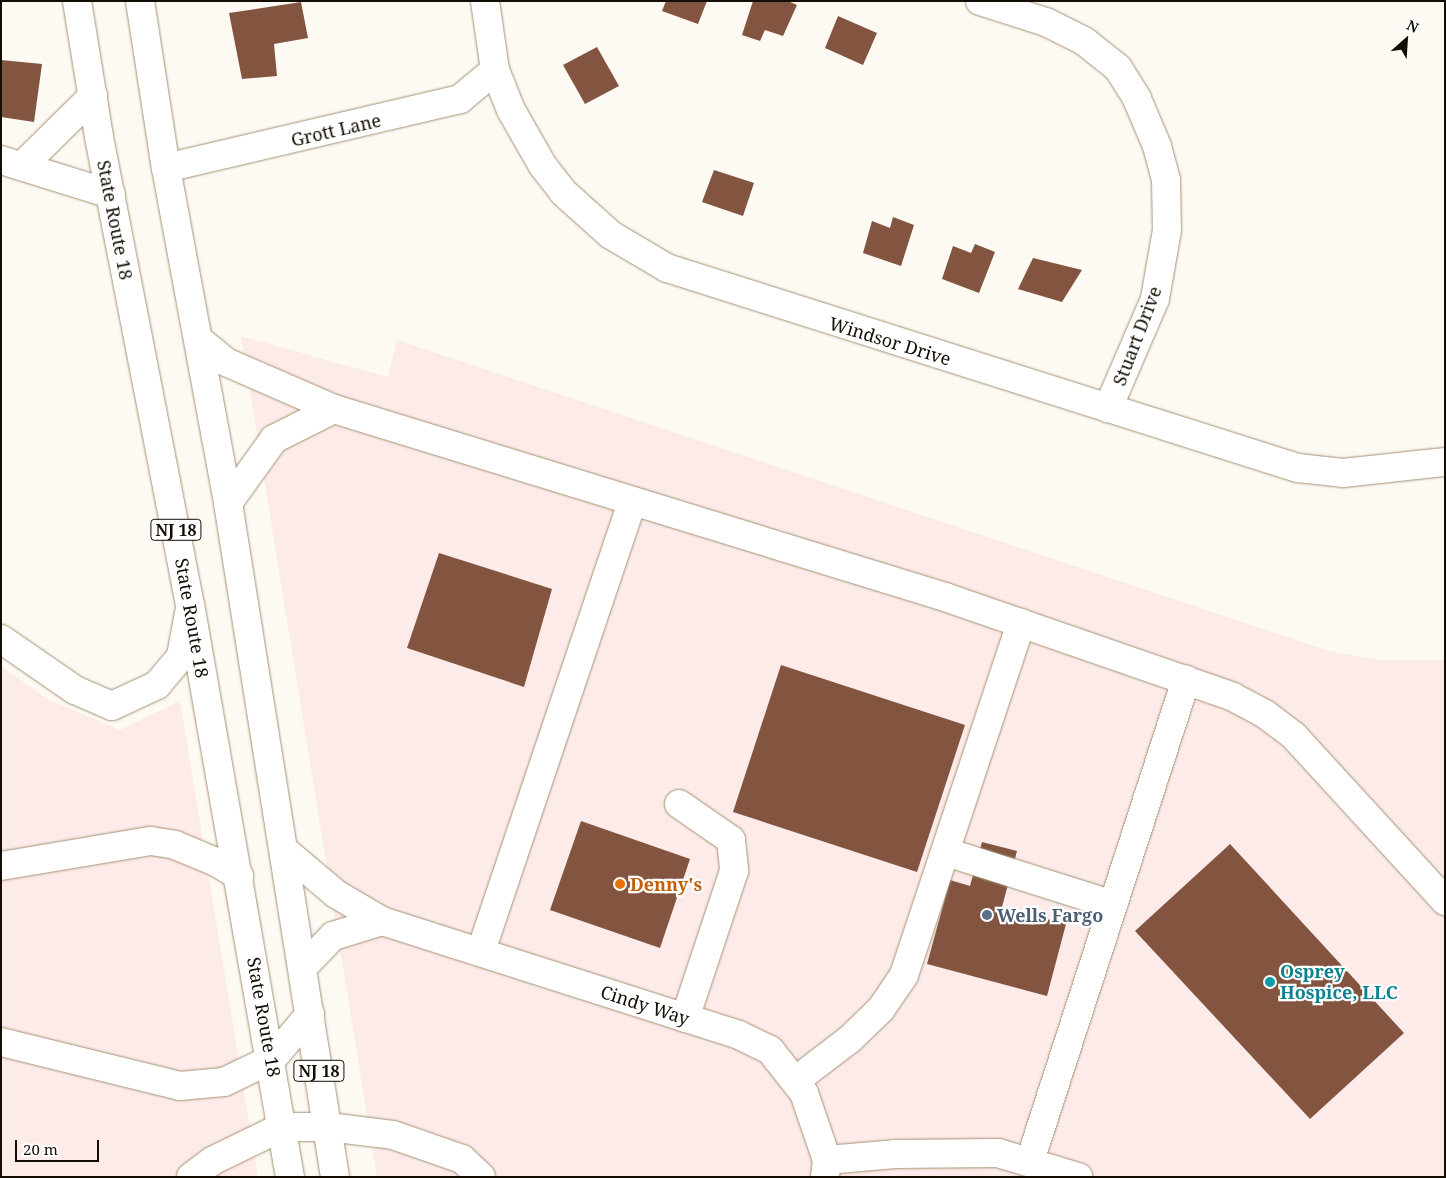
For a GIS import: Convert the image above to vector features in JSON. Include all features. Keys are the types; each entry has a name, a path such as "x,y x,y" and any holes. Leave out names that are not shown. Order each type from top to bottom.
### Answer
{"main road":[{"name":"State Route 18","path":"77,1 110,194 190,604 272,1059 290,1177"},
{"name":"NJ 18","path":"140,1 166,168 228,503 285,851 335,1177"},
{"name":"Windsor Drive","path":"485,1 495,70 511,110 543,166 586,215 638,254 690,278 1298,468 1343,473 1445,462"},
{"name":"Stuart Drive","path":"980,1 1061,30 1084,41 1118,68 1137,99 1157,146 1166,180 1168,230 1155,299 1108,408"},
{"name":"Grott Lane","path":"166,168 460,99 495,70"},
{"path":"12,163 93,96"},
{"path":"12,163 110,194"},
{"path":"199,340 226,362 334,409 945,597 1233,697 1265,714 1294,736 1445,901"},
{"path":"228,503 274,439 334,409"},
{"path":"481,951 632,502"},
{"path":"1,639 75,690 112,706 157,685 181,656 190,604"},
{"path":"796,1082 875,1015 904,974 1021,623"},
{"path":"1030,1161 1186,680"},
{"path":"679,804 731,840 734,871 685,1018"},
{"path":"1,866 151,841 175,845 193,852 239,876"},
{"name":"Cindy Way","path":"285,851 336,894 382,921 481,951 739,1035 770,1050 796,1082 808,1101 826,1168"},
{"path":"946,852 1113,905"},
{"path":"303,967 333,936 382,921"},
{"path":"1,1042 180,1086 224,1082 272,1059 310,1014"},
{"path":"1,1053 39,1052"},
{"path":"191,1177 212,1161 282,1127 328,1127 393,1135 462,1159 481,1177"},
{"path":"826,1168 932,1165 998,1153 1030,1161 1078,1177"}],"shaded area":[{"path":"241,336 388,377 397,340 1329,651 1379,660 1445,660 1445,1177 377,1177"},
{"path":"1,666 49,700 120,730 180,701 258,1177 1,1177"}],"building":[{"path":"666,1 707,1 698,24 662,11"},
{"path":"753,1 788,1 797,5 783,36 765,30 760,41 742,35"},
{"path":"301,2 308,38 274,44 277,76 242,79 229,13"},
{"path":"838,16 877,33 863,65 825,48"},
{"path":"597,47 619,86 585,104 563,65"},
{"path":"1,60 42,64 34,122 1,117"},
{"path":"714,170 754,183 743,216 702,202"},
{"path":"893,217 914,225 901,266 863,253 872,221 890,228"},
{"path":"975,244 995,252 979,293 942,279 953,246 971,253"},
{"path":"1033,258 1082,270 1062,302 1018,289"},
{"path":"439,553 552,589 524,687 407,648"},
{"path":"781,665 965,725 917,872 733,812"},
{"name":"Denny's","path":"581,821 690,859 660,948 550,910"},
{"name":"Wells Fargo","path":"982,842 1017,851 1002,907 1066,924 1047,996 927,964 950,880 970,886"},
{"name":"Osprey Hospice, LLC","path":"1230,844 1404,1033 1310,1119 1135,931"}],"place":[{"name":"Denny's","path":"620,884"},
{"name":"Wells Fargo","path":"987,915"},
{"name":"Osprey Hospice, LLC","path":"1270,982"}]}
